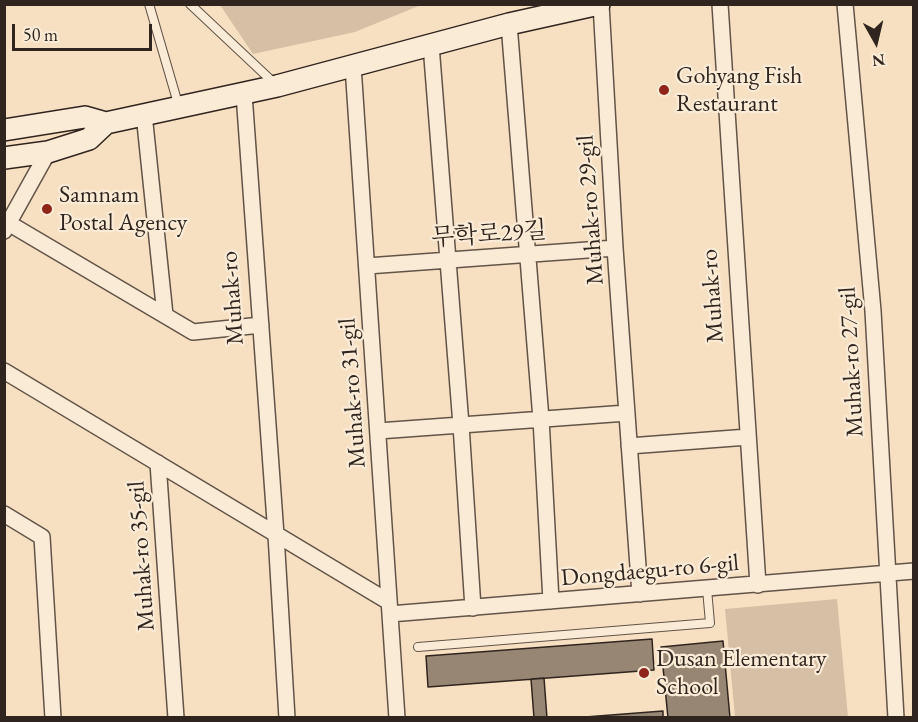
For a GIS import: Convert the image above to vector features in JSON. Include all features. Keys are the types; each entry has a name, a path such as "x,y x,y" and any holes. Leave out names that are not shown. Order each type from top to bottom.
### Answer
{"main road":[{"path":"4,130 85,117 106,123 244,94 508,24 600,4"},
{"path":"4,158 48,152 89,139 106,123"}],"street":[{"name":"Muhak-ro 29-gil","path":"600,4 628,446 640,594"},
{"name":"Muhak-ro","path":"720,4 758,585"},
{"name":"Muhak-ro 27-gil","path":"844,4 873,311 886,573 896,717"},
{"path":"508,24 541,419 551,602"},
{"path":"431,45 473,608"},
{"name":"Muhak-ro 31-gil","path":"353,66 398,717"},
{"name":"Muhak-ro","path":"244,94 288,717"},
{"path":"144,114 165,315"},
{"path":"48,152 7,228 193,332 261,325"},
{"name":"무학로29길","path":"367,266 615,248"},
{"name":"Muhak-ro 35-gil","path":"4,371 158,463 176,717"},
{"path":"378,431 627,413"},
{"path":"628,446 748,437"},
{"path":"158,463 390,608"},
{"path":"4,514 42,537 53,717"},
{"name":"Dongdaegu-ro 6-gil","path":"390,608 473,608 914,571"}],"lane":[{"path":"149,4 179,107"},
{"path":"190,4 277,86"},
{"path":"418,647 710,623 707,589"}],"shaded area":[{"path":"220,5 421,5 355,32 253,54"},
{"path":"837,599 848,717 735,717 725,609"}],"building":[{"path":"652,639 654,670 428,687 426,656"},
{"path":"723,641 730,718 668,718 661,647"},
{"path":"544,678 547,718 534,718 531,679"},
{"path":"663,711 663,718 572,718"}],"place":[{"name":"Gohyang Fish Restaurant","path":"664,90"},
{"name":"Samnam Postal Agency","path":"47,209"},
{"name":"Dusan Elementary School","path":"644,673"}]}
